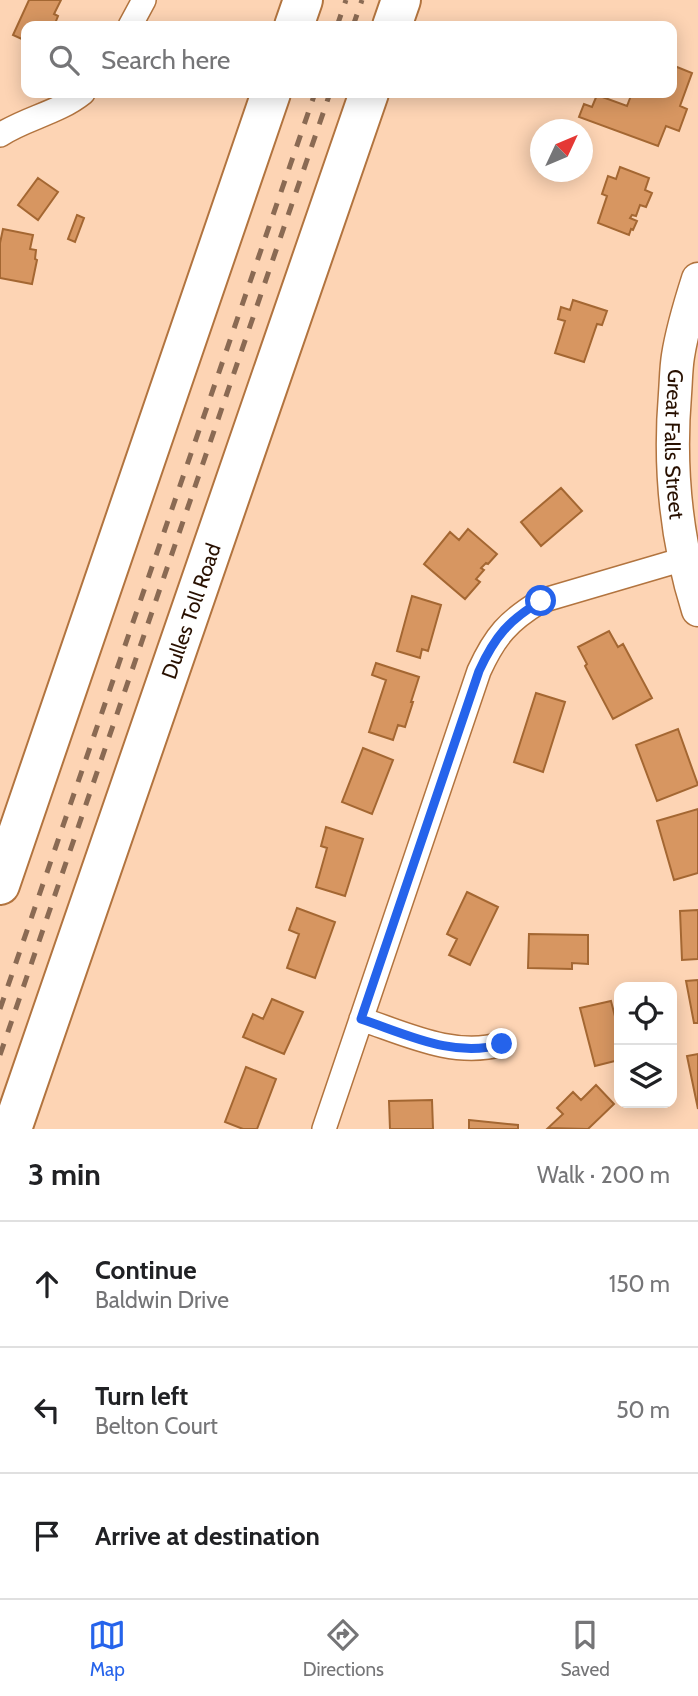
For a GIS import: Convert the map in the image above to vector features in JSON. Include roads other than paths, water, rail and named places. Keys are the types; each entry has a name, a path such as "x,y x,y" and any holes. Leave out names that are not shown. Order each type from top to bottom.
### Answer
{"highway":[{"path":"296,21 303,0"},
{"path":"394,21 401,0"},
{"path":"0,885 269,98"},
{"name":"Dulles Toll Road","path":"12,1129 367,98"}],"main road":[{"name":"Great Falls Street","path":"698,279 678,356 673,462 684,559 698,610"}],"street":[{"path":"133,21 144,0"},
{"path":"0,135 77,98"},
{"path":"324,1129 488,650 502,630 521,613 541,601 684,559"},
{"path":"361,1019 446,1047 471,1049 502,1044"}],"railway":[{"path":"339,21 346,0"},
{"path":"355,21 362,0"},
{"path":"0,1009 313,98"},
{"path":"0,1055 328,98"}]}
